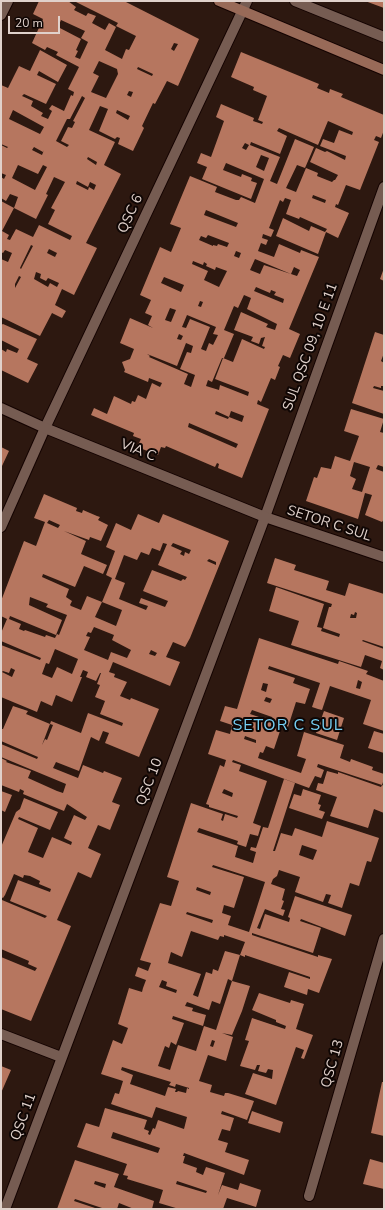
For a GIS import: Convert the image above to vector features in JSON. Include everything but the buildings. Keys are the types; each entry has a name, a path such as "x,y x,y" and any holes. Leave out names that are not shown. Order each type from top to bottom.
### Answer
{"main road":[{"path":"219,1 242,12 384,70"}],"street":[{"path":"1,15 8,1"},
{"name":"QSC 6","path":"1,527 45,428 247,1"},
{"path":"295,1 384,37"},
{"name":"SUL QSC 09, 10 E 11","path":"264,517 384,187"},
{"name":"VIA C","path":"1,408 45,428 264,517"},
{"name":"SETOR C SUL","path":"264,517 384,557"},
{"name":"QSC 10","path":"61,1058 264,517"},
{"name":"QSC 13","path":"309,1196 384,939"},
{"path":"1,1034 61,1058"},
{"name":"QSC 11","path":"5,1209 61,1058"}],"district":[{"name":"SETOR C SUL","path":"288,726"}]}
